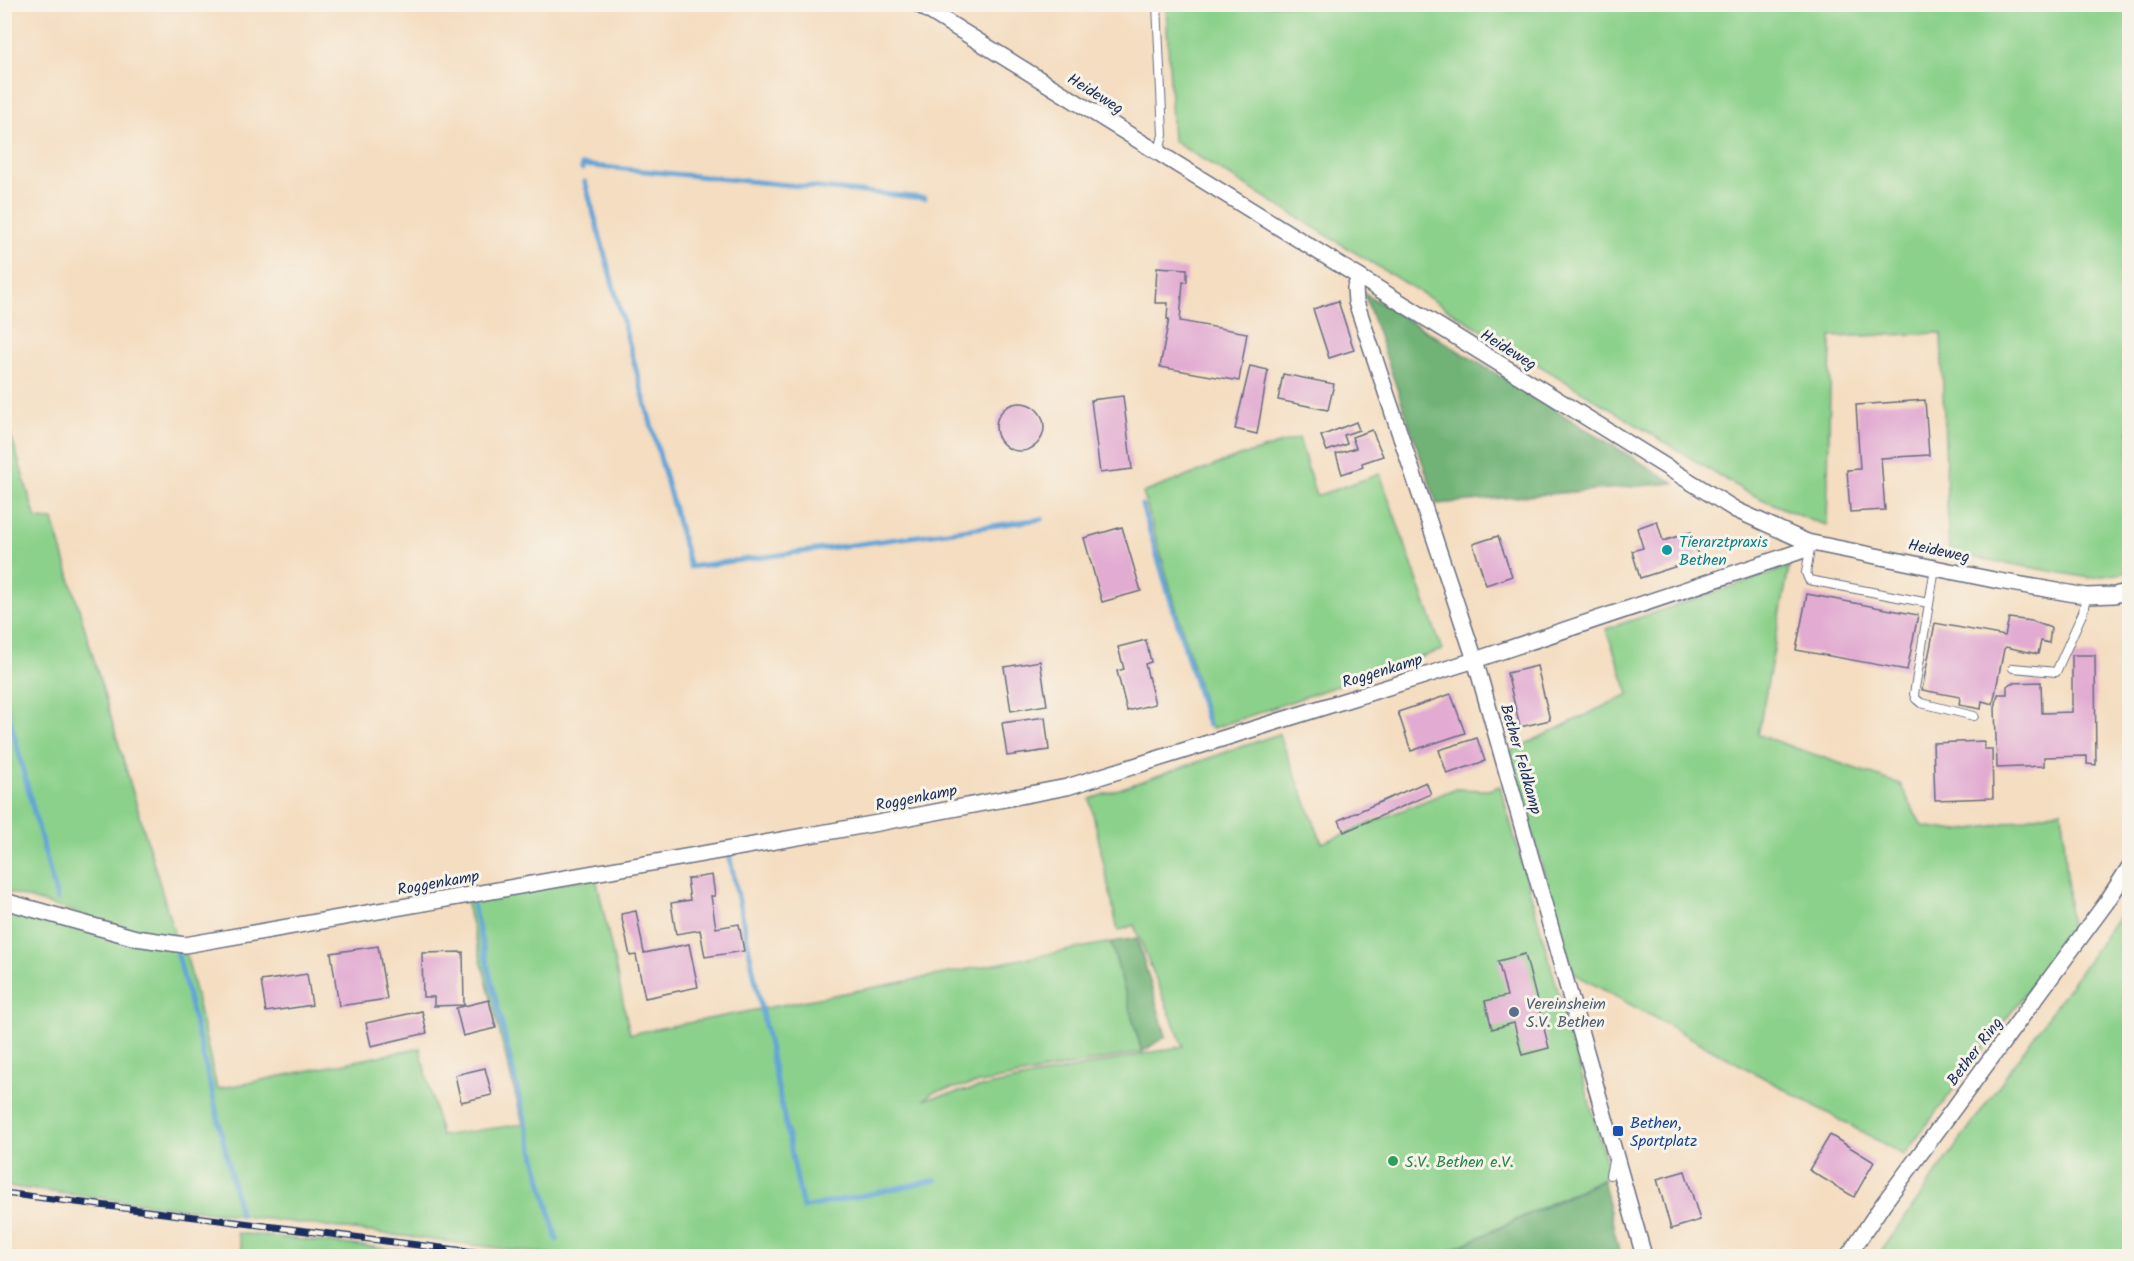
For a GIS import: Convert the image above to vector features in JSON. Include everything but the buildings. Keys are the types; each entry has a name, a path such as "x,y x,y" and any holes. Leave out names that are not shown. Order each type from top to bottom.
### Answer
{"street":[{"name":"Heideweg","path":"918,4 1736,510 1809,542 1999,581 2086,596 2115,595 2130,590"},
{"name":"Bether Feldkamp","path":"1359,276 1354,288 1356,302 1475,660 1644,1257"},
{"name":"Roggenkamp","path":"4,901 136,938 185,945 878,823 1067,787 1475,660 1801,551 1809,542"},
{"name":"Bether Ring","path":"1848,1257 1883,1204 2106,903 2130,866"}],"lane":[{"path":"1157,4 1163,135 1159,152"},
{"path":"1809,542 1806,573 1809,580 1929,603"},
{"path":"1935,568 1915,687 1916,699 1922,703 1974,716"},
{"path":"2013,668 2056,672 2083,612 2086,596"},
{"path":"1610,1175 1615,1154"}],"green space":[{"path":"1166,5 2129,5 2129,572 2090,578 1949,553 1941,333 1831,337 1827,525 1746,492 1173,141"},
{"path":"1364,293 1674,483 1437,504"},
{"path":"4,412 36,519 53,520 175,936 136,931 5,891"},
{"path":"1299,438 1316,496 1380,474 1442,650 1211,729 1143,493 1237,457"},
{"path":"1789,567 1758,735 1900,784 1922,826 1957,831 1992,826 2062,810 2071,933 1904,1155 1573,973 1509,752 1629,694 1606,629"},
{"path":"1279,734 1322,843 1454,789 1488,790 1500,786 1610,1175 1439,1256 561,1256 5,1186 5,907 186,952 217,1089 420,1048 441,1136 523,1124 466,901 596,877 630,1034 1111,942 1142,1052 933,1092 925,1099 1183,1046 1134,925 1118,931 1090,799"},
{"path":"2129,900 2129,1256 1878,1256 2120,915"},
{"path":"1137,938 1166,1036 1142,1052 1111,942"},
{"path":"1603,1180 1620,1256 1439,1256"},
{"path":"237,1233 457,1256 244,1256"}],"waterway":[{"path":"582,169 582,165 925,198"},
{"path":"585,182 690,567 1042,519"},
{"path":"1142,505 1208,725"},
{"path":"4,697 57,899"},
{"path":"729,854 803,1208 936,1180"},
{"path":"473,905 522,1108 557,1240"},
{"path":"177,951 240,1215"}],"railway":[{"path":"4,1193 505,1256"}],"place":[{"name":"Tierarztpraxis Bethen","path":"1667,550"},
{"name":"Vereinsheim S.V. Bethen","path":"1514,1012"},
{"name":"Bethen, Sportplatz","path":"1618,1131"},
{"name":"S.V. Bethen e.V.","path":"1393,1161"}]}
